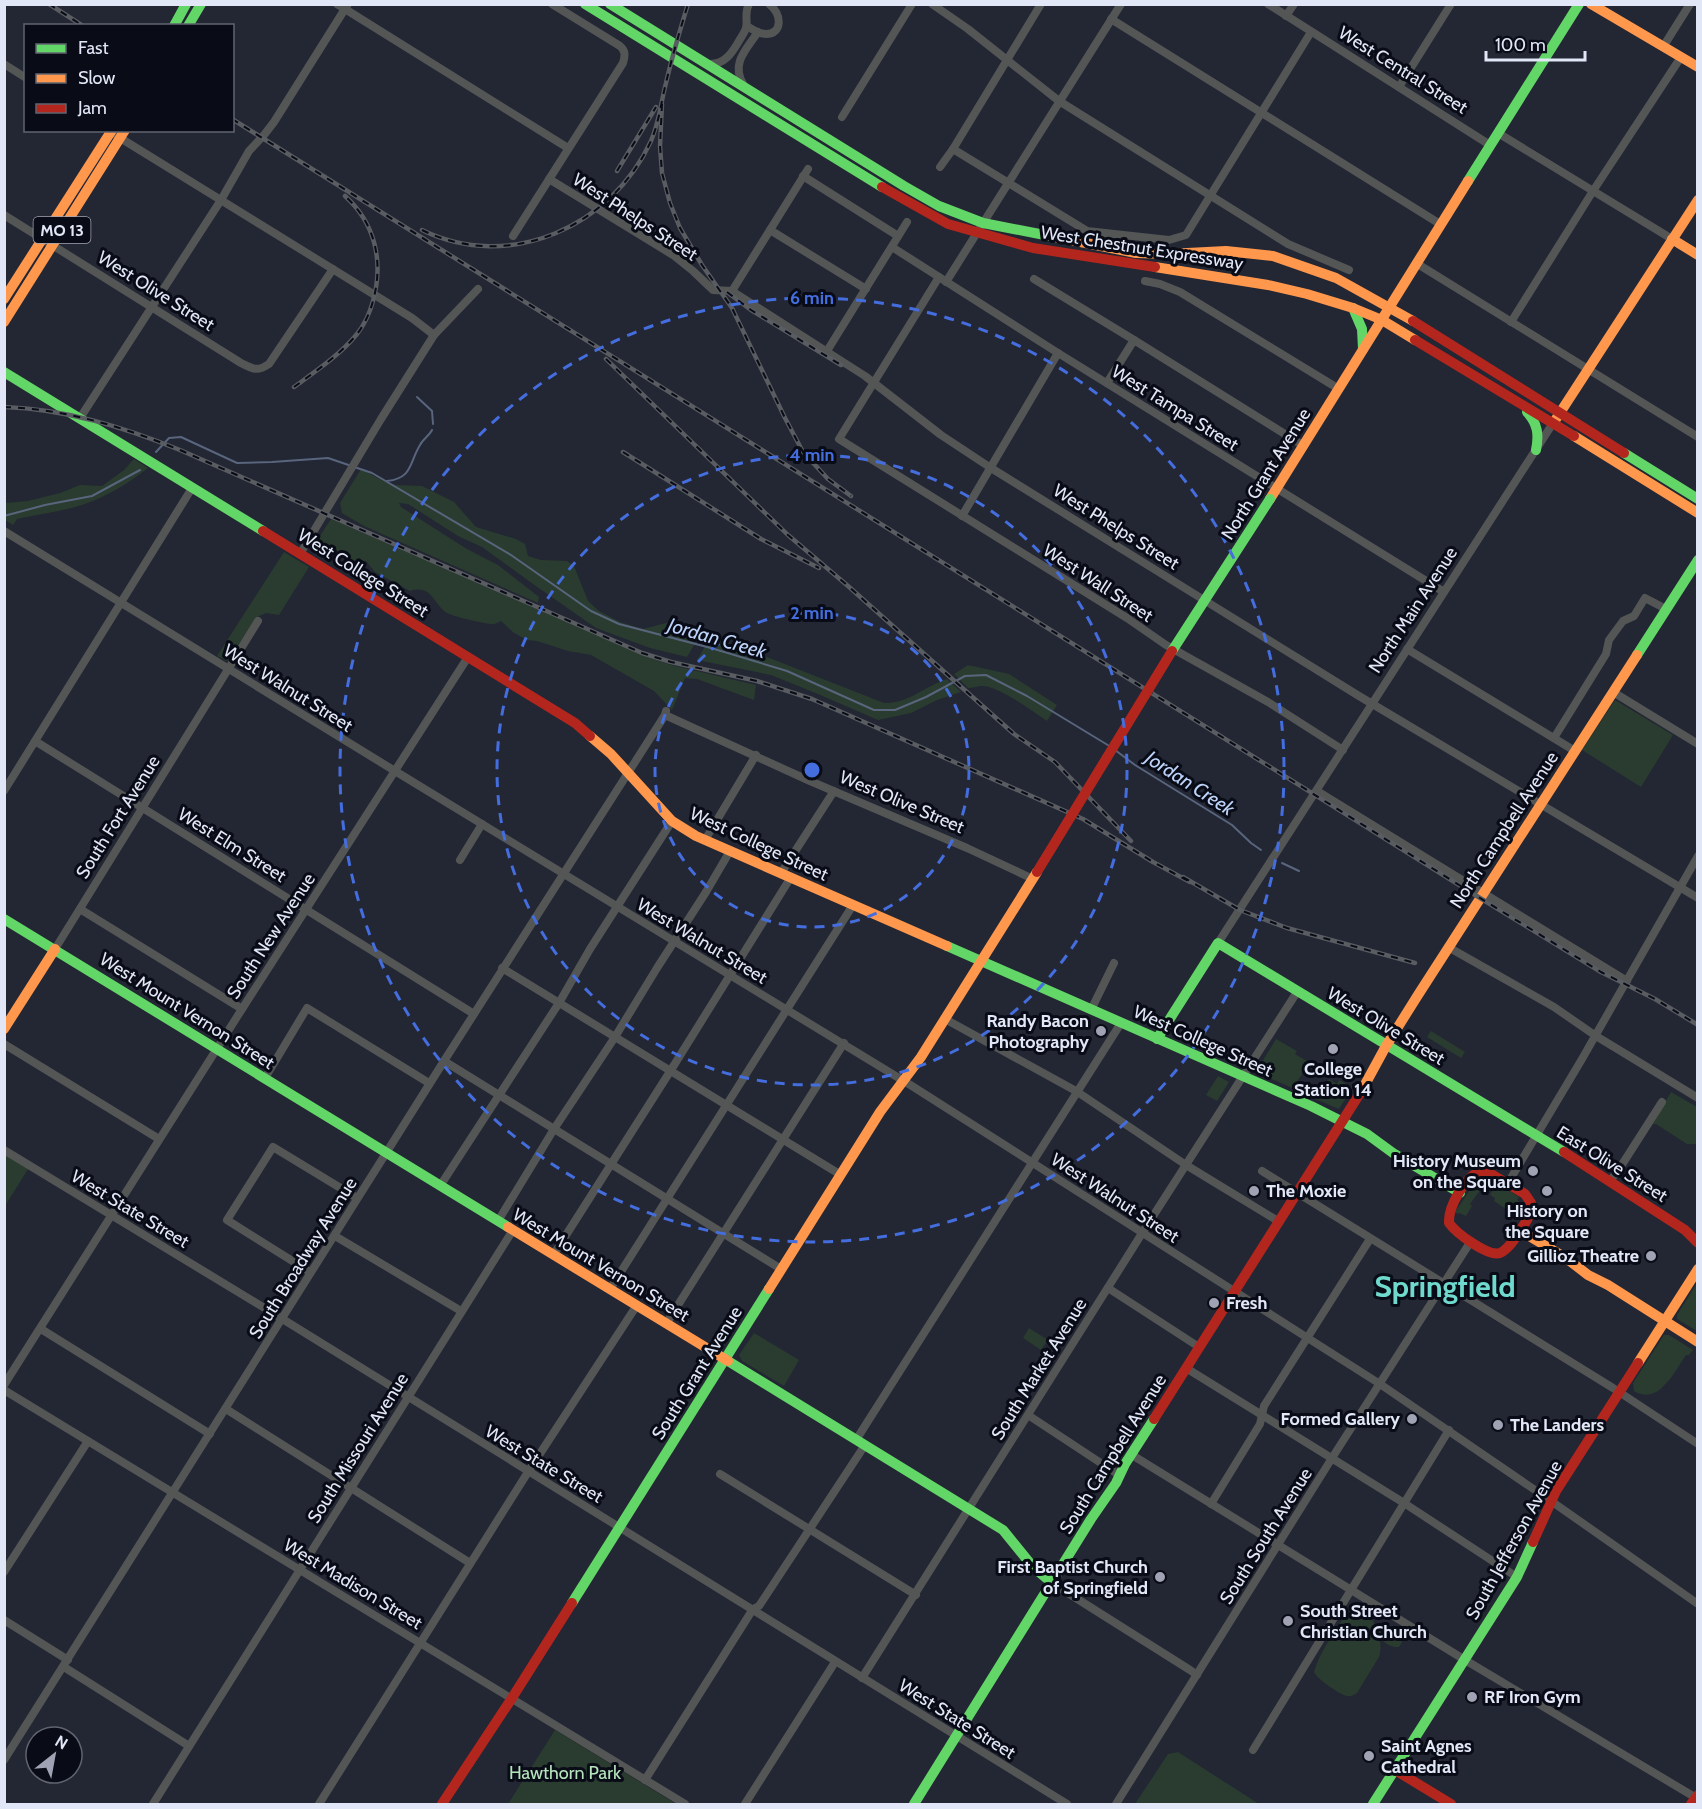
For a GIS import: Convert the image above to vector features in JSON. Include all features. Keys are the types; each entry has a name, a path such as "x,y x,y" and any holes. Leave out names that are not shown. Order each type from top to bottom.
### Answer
{"main road":[{"path":"175,24 186,4"},
{"path":"189,24 201,4"},
{"name":"West Chestnut Expressway","path":"585,4 893,194 948,224 1033,248 1268,285 1353,308 1382,320 1698,513"},
{"name":"West Chestnut Expressway","path":"610,4 930,201 983,223 1136,253 1168,254 1226,250 1273,256 1336,278 1390,308 1698,500"},
{"name":"North Grant Avenue","path":"982,962 1173,650 1277,489 1579,4"},
{"path":"1590,4 1698,67"},
{"name":"MO 13","path":"4,322 48,242 115,132"},
{"name":"North Main Avenue","path":"1553,423 1698,200"},
{"path":"1672,239 1698,255"},
{"name":"MO 13","path":"4,299 48,242"},
{"path":"1353,308 1362,329 1363,349"},
{"name":"West College Street","path":"4,372 575,723 602,745 672,821 705,840 1341,1121 1367,1134 1393,1153 1460,1193"},
{"path":"1513,399 1537,424 1536,450"},
{"name":"North Campbell Avenue","path":"1341,1121 1448,947 1698,560"},
{"name":"West Mount Vernon Street","path":"4,919 969,1508 1003,1530 1033,1567 1052,1583"},
{"name":"North Main Avenue","path":"1157,1039 1218,943"},
{"name":"West Olive Street","path":"1218,943 1537,1137"},
{"name":"South Fort Avenue","path":"4,1029 55,949"},
{"name":"South Grant Avenue","path":"442,1804 512,1698 883,1107 921,1057 982,962"},
{"name":"South Campbell Avenue","path":"914,1804 1341,1121"},
{"name":"East Olive Street","path":"1537,1137 1685,1230 1698,1243"},
{"path":"1478,1172 1489,1172 1508,1183 1525,1194 1531,1202 1531,1211 1507,1248 1499,1253 1488,1251 1454,1229 1448,1219 1450,1211 1472,1176 1478,1172"},
{"path":"1519,1230 1698,1342"},
{"name":"South Jefferson Avenue","path":"1373,1804 1517,1577 1551,1501 1698,1269"},
{"path":"1395,1770 1451,1804"}],"street":[{"name":"West Phelps Street","path":"337,4 347,7 568,148"},
{"path":"513,236 623,63 625,56 620,46 552,4"},
{"path":"706,64 716,64 726,59 747,26 745,14 749,4"},
{"path":"842,117 912,4"},
{"path":"932,4 968,29 1059,101 1288,244 1349,270"},
{"path":"940,167 1041,4"},
{"path":"874,383 983,223 1120,4"},
{"name":"West Central Street","path":"1268,4 1490,145"},
{"path":"1286,16 1294,4"},
{"path":"1399,87 1451,4"},
{"path":"1663,47 1690,4"},
{"path":"747,26 758,32 771,33 779,23 779,17 770,5"},
{"path":"80,418 221,200 249,151 274,122 347,7"},
{"path":"1112,19 1440,224"},
{"path":"745,88 737,74 738,66 758,32"},
{"path":"953,149 1087,231 1169,240 1186,235 1311,32"},
{"path":"1511,322 1681,57"},
{"path":"4,64 24,77"},
{"path":"115,132 412,318 434,335"},
{"path":"1498,133 1672,239"},
{"path":"732,291 805,172 898,236"},
{"name":"West Phelps Street","path":"549,179 673,255 713,290 732,291 827,351 865,376 941,435 991,468 1372,704 1698,898"},
{"name":"West Olive Street","path":"4,215 252,368 261,369 270,364 333,269"},
{"path":"827,351 907,222"},
{"path":"770,230 866,289"},
{"name":"West Tampa Street","path":"892,247 1058,353 1444,592"},
{"path":"1416,263 1698,437"},
{"path":"1034,279 1304,446"},
{"path":"1145,281 1180,292 1339,389"},
{"path":"300,554 434,335 478,289"},
{"path":"1107,383 1134,340"},
{"path":"962,516 1058,353"},
{"name":"West Wall Street","path":"874,383 839,439 1127,618 1166,645 1248,693 1268,702 1343,750"},
{"name":"North Main Avenue","path":"1218,943 1553,423"},
{"path":"4,790 192,488"},
{"name":"West Walnut Street","path":"6,535 121,602 617,907 844,1043 1380,1384 1698,1604"},
{"path":"1554,738 1606,654 1609,640 1623,621 1634,616 1645,598 1666,609"},
{"name":"South Fort Avenue","path":"55,949 258,621"},
{"path":"1407,649 1575,751"},
{"name":"South New Avenue","path":"4,1385 468,657"},
{"path":"1613,692 1698,744"},
{"name":"West Olive Street","path":"666,712 834,791 1035,875"},
{"name":"South Broadway Avenue","path":"4,1760 429,1083 666,712"},
{"name":"West Elm Street","path":"35,741 474,1014"},
{"path":"705,840 756,755"},
{"path":"554,1254 731,975 834,791"},
{"path":"1317,791 1627,981"},
{"path":"440,1186 559,1003 672,821"},
{"path":"460,860 482,824"},
{"path":"498,1221 730,851"},
{"path":"1508,1183 1596,1036 1698,856"},
{"path":"610,1289 853,905"},
{"path":"80,909 242,1009"},
{"path":"1448,947 1554,1007 1596,1036 1698,1098"},
{"path":"1091,1010 1114,963"},
{"path":"502,968 841,1175"},
{"name":"South Market Avenue","path":"862,1678 1142,1233 1298,992"},
{"path":"265,1078 307,1008 429,1083"},
{"path":"945,1019 1076,1091 1186,1165 1278,1221"},
{"path":"645,1780 753,1609 759,1605 809,1529 1032,1162 1121,1023"},
{"path":"666,1324 844,1043"},
{"path":"4,1044 159,1139"},
{"path":"444,1061 781,1269"},
{"path":"1609,1181 1616,1174 1662,1102"},
{"path":"310,1272 227,1220 273,1147 357,1198"},
{"name":"West State Street","path":"4,1150 1067,1804"},
{"path":"1262,1171 1619,1392 1698,1444"},
{"name":"South Missouri Avenue","path":"153,1804 513,1230"},
{"path":"335,1236 461,1311"},
{"path":"1210,1504 1260,1424 1264,1406 1370,1239"},
{"name":"South South Avenue","path":"1116,1804 1471,1240"},
{"path":"1108,1288 1199,1347"},
{"path":"319,1804 470,1563 637,1305"},
{"path":"41,1329 210,1434"},
{"path":"1186,1368 1404,1503 1517,1577"},
{"name":"West Madison Street","path":"4,1390 685,1804"},
{"path":"226,1409 470,1563"},
{"path":"1028,1415 1119,1474"},
{"path":"1253,1750 1449,1430"},
{"path":"4,1572 88,1441"},
{"path":"1132,1455 1695,1799"},
{"path":"720,1474 916,1594"},
{"name":"West Mount Vernon Street","path":"1052,1583 1197,1675"},
{"path":"4,1620 189,1746"},
{"path":"745,1804 835,1662"}],"green space":[{"path":"134,459 148,468 100,498 74,507 17,519 13,525 5,520 5,503 28,501 80,485 102,486 124,470"},
{"path":"361,469 396,485 422,486 454,502 476,527 525,544 528,556 541,560 567,561 574,566 588,601 599,611 620,622 643,629 670,622 687,626 700,635 687,657 650,648 596,628 482,547 458,536 408,504 399,503 401,507 467,549 498,565 539,597 538,603 364,526 342,513 340,503"},
{"path":"331,519 647,657 756,685 754,700 697,679 685,678 672,710 654,691 591,655 527,640 514,633 501,621 490,624 447,613 432,596 423,590 410,591 375,572 366,561 353,561 334,553 316,542"},
{"path":"284,552 309,567 279,615 266,613 257,617 227,661 217,656"},
{"path":"710,638 742,647 884,703 909,698 947,679 961,692 937,700 911,713 878,720 771,675 697,660"},
{"path":"968,665 1009,674 1057,705 1047,721 997,690 982,686 968,688 954,674"},
{"path":"1615,700 1673,735 1641,787 1582,750"},
{"path":"1431,1031 1465,1052 1461,1058 1427,1037"},
{"path":"1276,1039 1297,1051 1295,1054 1307,1061 1302,1068 1305,1070 1292,1088 1256,1072"},
{"path":"1218,1076 1229,1082 1217,1101 1206,1095"},
{"path":"1329,1079 1337,1084 1339,1080 1353,1087 1339,1109 1315,1099"},
{"path":"1671,1092 1697,1107 1697,1144 1687,1144 1653,1124"},
{"path":"5,1154 28,1169 5,1206"},
{"path":"1494,1181 1519,1197 1517,1200 1523,1204 1520,1218 1494,1201 1495,1198 1490,1195 1493,1190 1490,1188"},
{"path":"1474,1184 1481,1189 1470,1204 1472,1206 1466,1216 1458,1214 1455,1212"},
{"path":"1697,1283 1698,1331 1677,1319 1677,1315"},
{"path":"1029,1328 1048,1340 1041,1350 1023,1338"},
{"path":"754,1333 799,1360 784,1386 742,1361 739,1355"},
{"path":"1664,1335 1669,1335 1693,1350 1686,1355 1671,1378 1658,1391 1643,1394 1634,1391 1633,1383"},
{"path":"1352,1607 1358,1607 1371,1615 1381,1646 1379,1657 1357,1693 1349,1696 1329,1686 1314,1672 1325,1648"},
{"path":"1379,1623 1400,1635 1402,1642 1399,1647 1390,1646 1384,1642 1377,1627"},
{"name":"Hawthorn Park","path":"555,1730 676,1804 508,1804"},
{"path":"1178,1752 1259,1804 1135,1804 1168,1754"}],"waterway":[{"path":"417,397 432,411 433,424"},
{"path":"387,481 402,477 406,473 421,443 432,430"},
{"name":"Jordan Creek","path":"156,452 169,438 181,437 237,463 328,458 372,473 511,555 591,611 619,624 787,671 874,710 895,710 926,697 965,676 986,675 1027,696 1111,747"},
{"name":"Jordan Creek","path":"4,516 92,496 140,470"},
{"name":"Jordan Creek","path":"1115,750 1135,765 1232,825 1261,850"},
{"name":"Jordan Creek","path":"1282,863 1299,871"}],"railway":[{"path":"49,4 80,24"},
{"path":"422,230 456,242 489,246 523,243 555,234 585,218 611,197 634,171 651,141 688,4"},
{"path":"662,104 660,146 662,173 680,228 732,308 803,452 828,479 851,496"},
{"path":"617,171 656,107"},
{"path":"234,120 1480,898 1601,972 1655,999 1698,1025"},
{"path":"294,387 350,342 365,322 373,301 377,272 374,244 364,218 345,196"},
{"path":"727,292 751,310 841,365"},
{"path":"606,359 788,535 1014,734 1055,762 1131,841"},
{"path":"4,407 72,415 137,434 180,450 642,653 671,662 757,681 812,699 1083,819 1190,882"},
{"path":"623,452 761,539 819,568"},
{"path":"1183,877 1240,910 1287,928 1415,963"}],"traffic: fast":[{"path":"175,24 186,4"},
{"path":"189,24 201,4"},
{"path":"585,4 882,187"},
{"path":"610,4 939,206 983,223 1055,237"},
{"path":"1468,181 1579,4"},
{"path":"1353,308 1362,329 1363,349"},
{"path":"4,372 263,531"},
{"path":"1527,412 1537,430 1536,450"},
{"path":"1624,453 1698,499"},
{"path":"1172,651 1270,499"},
{"path":"1637,655 1698,560"},
{"path":"4,919 508,1227"},
{"path":"1157,1039 1218,943 1564,1152"},
{"path":"947,946 1311,1106 1367,1134 1393,1153 1460,1193"},
{"path":"572,1603 769,1289"},
{"path":"728,1361 1003,1530 1033,1567 1052,1583"},
{"path":"914,1804 1154,1419"},
{"path":"1373,1804 1517,1577 1533,1542"}],"traffic: slow":[{"path":"1591,4 1698,67"},
{"path":"4,299 111,132"},
{"path":"4,322 124,132"},
{"path":"1270,499 1468,181"},
{"path":"1556,419 1698,200"},
{"path":"1055,237 1136,253 1226,251 1273,256 1336,278 1413,321"},
{"path":"1672,239 1698,255"},
{"path":"1155,267 1268,285 1307,294 1353,308 1382,320 1415,340"},
{"path":"1574,436 1698,513"},
{"path":"1362,1090 1418,995 1637,655"},
{"path":"590,736 611,754 672,821 696,836 947,946"},
{"path":"769,1289 880,1112 921,1057 1037,872"},
{"path":"4,1029 55,949"},
{"path":"508,1227 728,1361"},
{"path":"1519,1230 1698,1342"},
{"path":"1638,1363 1698,1269"}],"traffic: jam":[{"path":"882,187 948,224 1033,248 1155,267"},
{"path":"1413,321 1624,453"},
{"path":"1415,340 1574,436"},
{"path":"263,531 575,723 590,736"},
{"path":"1037,872 1172,651"},
{"path":"1154,1419 1362,1090"},
{"path":"1564,1152 1685,1230 1698,1243"},
{"path":"1481,1171 1486,1171 1525,1194 1531,1203 1530,1214 1525,1223 1515,1239 1500,1253 1480,1248 1449,1223 1454,1201 1469,1179 1481,1171"},
{"path":"1533,1542 1556,1491 1638,1363"},
{"path":"442,1804 572,1603"},
{"path":"1395,1770 1451,1804"},
{"path":"1691,1804 1698,1795"}],"place":[{"name":"Randy Bacon Photography","path":"1101,1031"},
{"name":"College Station 14","path":"1333,1049"},
{"name":"History Museum on the Square","path":"1533,1171"},
{"name":"The Moxie","path":"1254,1191"},
{"name":"History on the Square","path":"1547,1191"},
{"name":"Gillioz Theatre","path":"1651,1256"},
{"name":"Fresh","path":"1214,1303"},
{"name":"Formed Gallery","path":"1412,1419"},
{"name":"The Landers","path":"1498,1425"},
{"name":"First Baptist Church of Springfield","path":"1160,1577"},
{"name":"South Street Christian Church","path":"1288,1621"},
{"name":"RF Iron Gym","path":"1472,1697"},
{"name":"Saint Agnes Cathedral","path":"1369,1756"}],"district":[{"name":"Springfield","path":"1445,1287"}]}
